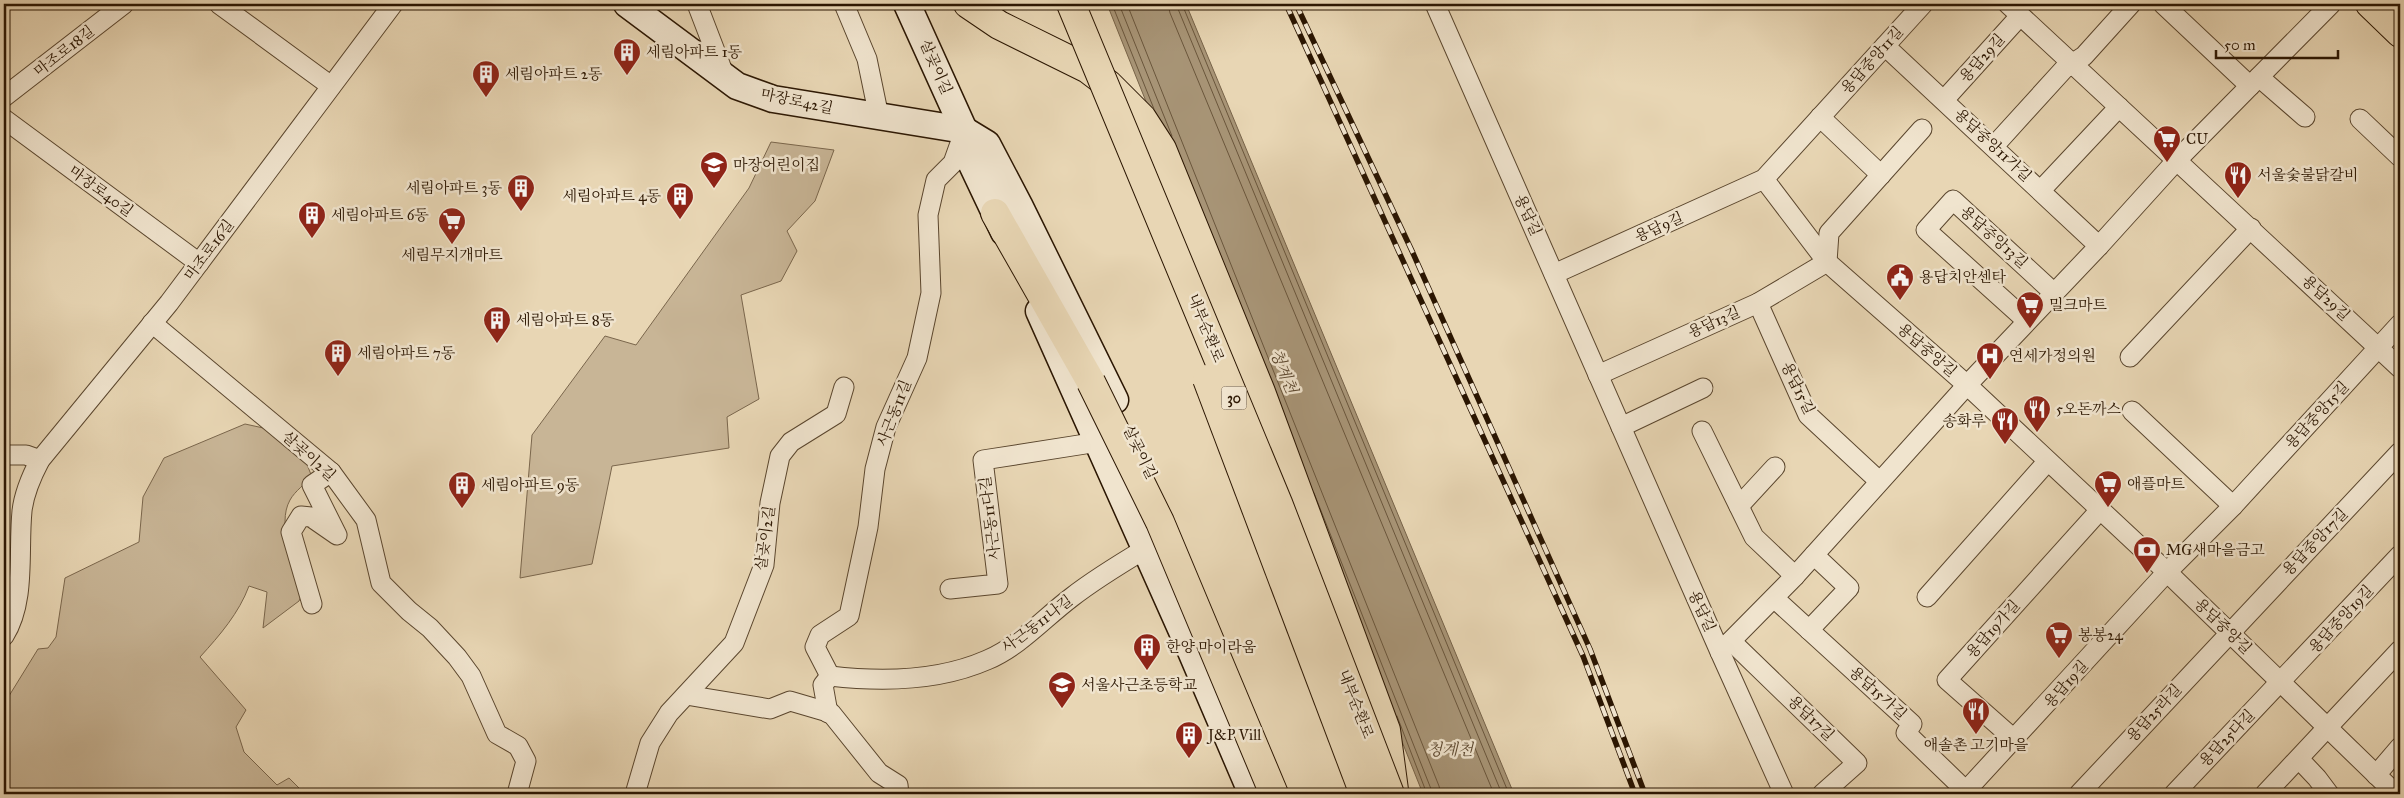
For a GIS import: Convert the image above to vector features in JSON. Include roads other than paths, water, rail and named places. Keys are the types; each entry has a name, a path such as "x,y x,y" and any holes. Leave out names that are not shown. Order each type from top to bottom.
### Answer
{"main road":[{"name":"마장로42길","path":"627,4 737,86 774,99 878,118 964,130"},
{"name":"살곶이길","path":"907,4 964,130 967,154 1146,549 1252,794"},
{"path":"968,4 999,25 1088,70 1109,85 1142,118 1162,149 1267,409 1386,730 1395,794"},
{"name":"내부순환로","path":"1050,4 1116,152 1201,363 1364,794"},
{"name":"내부순환로","path":"1071,4 1278,503 1390,794"},
{"path":"2370,4 2400,33"},
{"name":"살곶이길","path":"964,130 987,144 1168,508 1279,794"},
{"path":"995,213 1091,382 1160,522 1274,794"},
{"path":"1146,549 1158,548 1167,551 1178,558 1195,578"},
{"path":"1217,713 1231,720 1238,718 1242,711 1243,703"}],"street":[{"name":"마조로18길","path":"4,98 124,4"},
{"path":"220,4 331,86"},
{"name":"마조로16길","path":"4,636 9,628 17,603 22,510 29,480 40,460 152,323 393,4"},
{"path":"697,4 725,77"},
{"path":"844,4 868,59 878,118"},
{"name":"용답길","path":"1435,4 1621,427 1726,647 1784,794"},
{"name":"용답중앙11길","path":"1764,179 1923,4"},
{"path":"2163,4 2255,81 2305,117"},
{"path":"1726,647 1795,576 1966,385 2099,246 2176,161 2331,4"},
{"path":"1994,146 2064,69 2074,64 2127,5"},
{"name":"용답29길","path":"1944,100 2014,10 2400,368"},
{"name":"용답중앙11가길","path":"1885,46 2099,246"},
{"path":"2040,190 2119,107"},
{"path":"1820,117 1881,175"},
{"name":"마장로40길","path":"4,119 198,263"},
{"path":"2360,119 2400,157"},
{"path":"1827,262 1829,233 1922,129"},
{"name":"사근동11길","path":"830,676 815,647 820,635 849,616 868,527 875,469 886,427 917,358 931,293 928,215 936,180 953,163 964,130"},
{"name":"용답9길","path":"1554,274 1764,179"},
{"name":"용답중앙길","path":"1764,179 1827,262 1966,385 2167,572 2396,794"},
{"name":"용답중앙13길","path":"2027,321 1926,230 1953,200 2054,292"},
{"path":"2130,357 2251,228"},
{"name":"용답13길","path":"1598,375 1758,303 1827,262"},
{"name":"용답15길","path":"1758,303 1808,415 1879,481"},
{"name":"살곶이2길","path":"152,323 331,472 366,520 381,583 457,656 471,676 497,734 518,746 526,761 517,794"},
{"name":"용답중앙15길","path":"2167,572 2233,506 2400,324"},
{"name":"살곶이2길","path":"635,794 649,748 669,713 734,643 764,565 770,503 780,456 791,442 836,414 844,387"},
{"path":"1621,427 1703,388"},
{"path":"2132,411 2233,506"},
{"path":"1702,431 1754,536 1795,576"},
{"name":"사근동11다길","path":"950,589 998,584 983,460 1098,442"},
{"name":"용답중앙17길","path":"2229,632 2400,452"},
{"path":"4,455 26,455 40,460"},
{"path":"1927,596 2047,462"},
{"path":"1739,506 1775,467"},
{"path":"312,604 291,532 301,516 311,518 337,535 312,485 331,472"},
{"name":"용답19가길","path":"2015,740 1947,680 2100,510"},
{"name":"사근동11나길","path":"830,676 865,680 940,674 988,660 1028,635 1072,597 1122,562 1146,549"},
{"path":"1809,630 1849,588 1814,555"},
{"name":"용답중앙19길","path":"2281,682 2400,555"},
{"name":"용답19길","path":"1965,793 2167,572"},
{"name":"용답15가길","path":"1774,598 1912,724 1906,733 1965,793"},
{"name":"용답25라길","path":"2079,794 2229,632"},
{"name":"용답17길","path":"1726,647 1857,763 1822,794"},
{"path":"2265,794 2400,650"},
{"path":"828,713 822,685 830,676"},
{"name":"용답25다길","path":"2174,794 2281,682"},
{"path":"686,696 770,709 790,702 830,713 879,773 898,785 899,794"},
{"path":"2376,774 2400,747"},
{"path":"2299,759 2329,794"}],"water":[{"name":"청계천","path":"1107,4 1186,4 1514,794 1423,794"}],"railway":[{"path":"1286,4 1583,656 1635,794"},
{"path":"1296,4 1412,251 1590,649 1645,794"}],"place":[{"name":"세림아파트 1동","path":"627,76"},
{"name":"세림아파트 2동","path":"486,98"},
{"name":"CU","path":"2167,163"},
{"name":"마장어린이집","path":"714,189"},
{"name":"서울숯불닭갈비","path":"2238,199"},
{"name":"세림아파트 3동","path":"521,212"},
{"name":"세림아파트 4동","path":"680,220"},
{"name":"세림아파트 6동","path":"312,239"},
{"name":"세림무지개마트","path":"452,245"},
{"name":"용답치안센타","path":"1900,301"},
{"name":"밀크마트","path":"2030,329"},
{"name":"세림아파트 8동","path":"497,344"},
{"name":"세림아파트 7동","path":"338,377"},
{"name":"연세가정의원","path":"1990,380"},
{"name":"5오돈까스","path":"2037,433"},
{"name":"송화루","path":"2005,445"},
{"name":"애플마트","path":"2108,508"},
{"name":"세림아파트 9동","path":"462,509"},
{"name":"MG새마을금고","path":"2147,574"},
{"name":"봉봉24","path":"2059,659"},
{"name":"한양 마이라움","path":"1147,671"},
{"name":"서울사근초등학교","path":"1062,709"},
{"name":"애솔촌 고기마을","path":"1976,735"},
{"name":"J&P Vill","path":"1189,759"}]}
